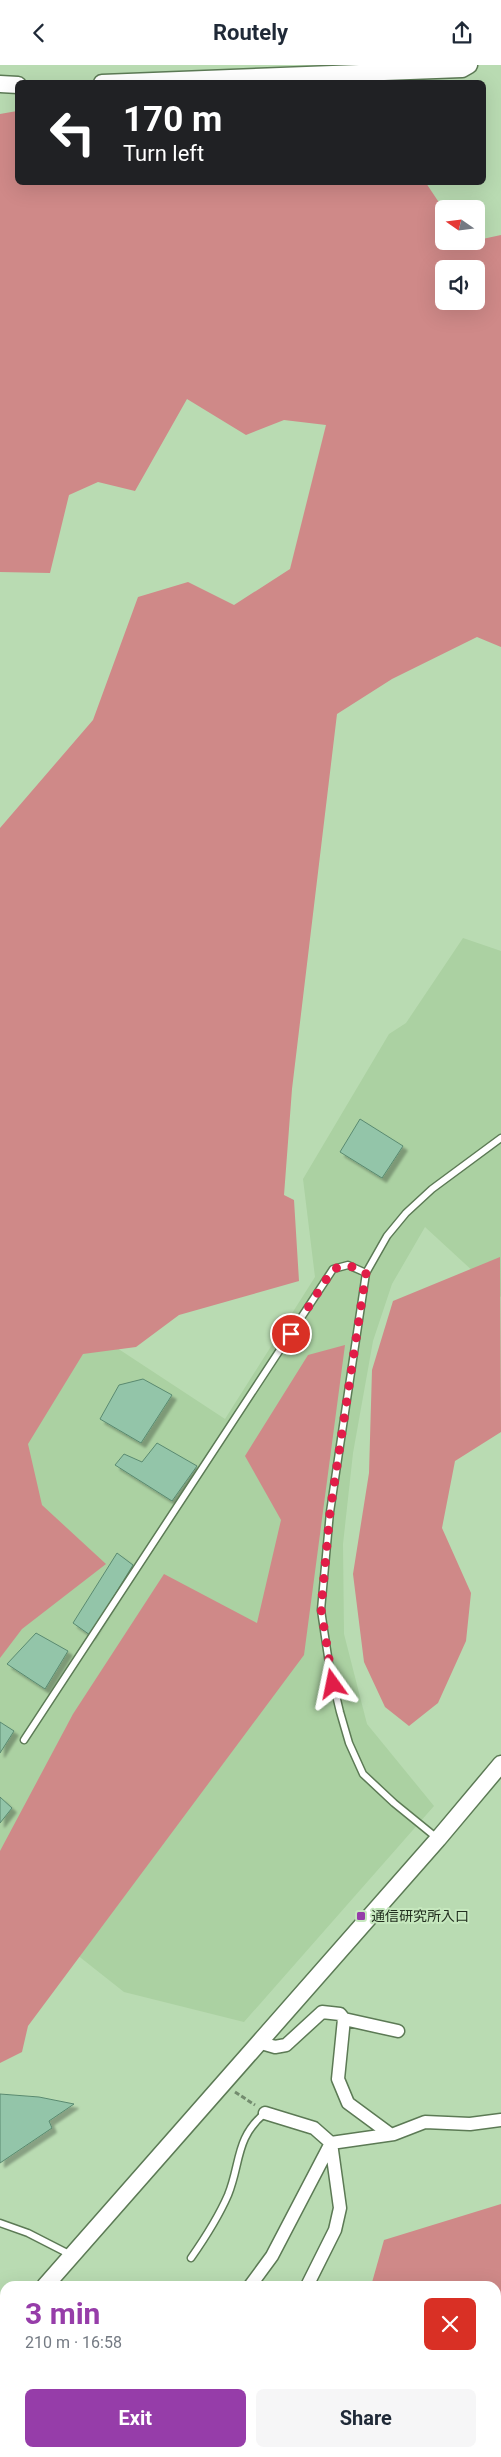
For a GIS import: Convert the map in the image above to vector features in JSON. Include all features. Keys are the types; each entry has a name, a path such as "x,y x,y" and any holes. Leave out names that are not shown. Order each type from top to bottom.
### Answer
{"street":[{"path":"177,80 462,69 469,65"},
{"path":"0,84 15,85"},
{"path":"49,2281 221,2083 438,1839 501,1764"},
{"path":"258,2042 275,2047 286,2045 322,2011 340,2014 344,2019 398,2031"},
{"path":"344,2019 338,2079 348,2103 390,2134"},
{"path":"265,2113 314,2128 331,2143 340,2208 335,2230 310,2281"},
{"path":"331,2143 390,2134 425,2122 470,2124 501,2120"},
{"path":"254,2281 272,2256 331,2143"}],"lane":[{"path":"438,1839 394,1803 363,1774 349,1743 340,1712 330,1670 321,1609 330,1512 366,1273 387,1237 406,1213 432,1189 501,1138"},
{"path":"24,1740 333,1269 348,1265 366,1273"},
{"path":"191,2258 213,2227 228,2193 242,2144 251,2124 265,2113"},
{"path":"0,2223 28,2233 70,2255"}],"path":[{"path":"221,2083 265,2113"}],"shaded area":[{"path":"15,111 15,185 427,185 437,200 435,200 435,250 485,250 485,238 501,235 501,647 477,637 392,679 337,714 292,1089 284,1195 294,1200 299,1281 179,1315 136,1347 83,1354 28,1444 42,1505 106,1564 22,1629 0,1658 0,828 93,720 138,597 188,582 234,605 290,569 326,425 284,420 246,435 187,399 135,491 98,482 69,495 50,573 0,572 0,114"},
{"path":"463,938 501,951 501,1297 425,1227 392,1284 373,1341 353,1453 343,1544 344,1634 367,1724 434,1806 244,2022 124,1992 0,1894 0,1612 20,1510 10,1408 82,1325 225,1419 315,1277 303,1179 389,1034 406,1023"},
{"path":"500,1257 501,1432 455,1461 442,1528 471,1593 466,1641 438,1703 409,1726 385,1707 364,1662 353,1574 369,1473 372,1370 393,1301"},
{"path":"345,1345 304,1655 28,2026 22,2052 0,2063 0,1851 73,1714 164,1574 257,1623 281,1520 245,1456 308,1355"},
{"path":"501,2204 501,2281 372,2281 384,2240"}],"building":[{"path":"360,1119 403,1146 382,1178 340,1152"},
{"path":"143,1379 172,1395 141,1443 100,1419 119,1385"},
{"path":"157,1443 197,1466 172,1501 115,1465 124,1454 142,1462"},
{"path":"117,1553 133,1565 90,1635 73,1623"},
{"path":"36,1633 68,1651 45,1689 7,1664"},
{"path":"0,1722 14,1731 0,1753"},
{"path":"0,1797 12,1808 0,1823"},
{"path":"0,2094 39,2097 74,2104 49,2121 52,2128 0,2163"}],"place":[{"name":"通信研究所入口","path":"361,1916"}],"route":[{"path":"291,1334 333,1269 348,1265 366,1273 330,1512 321,1609 333,1684"}]}
